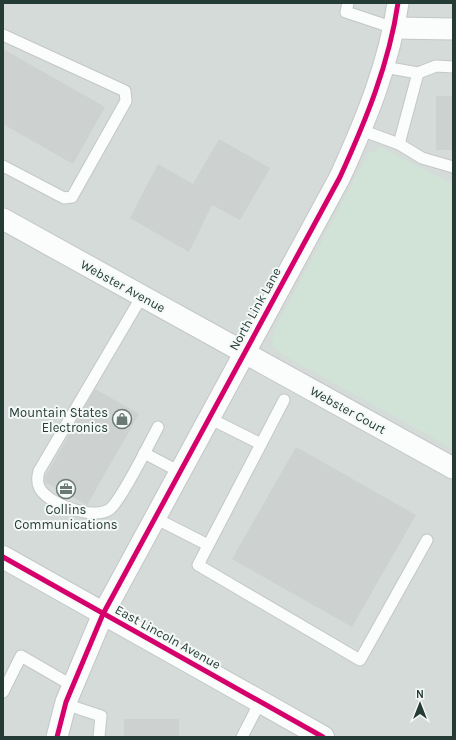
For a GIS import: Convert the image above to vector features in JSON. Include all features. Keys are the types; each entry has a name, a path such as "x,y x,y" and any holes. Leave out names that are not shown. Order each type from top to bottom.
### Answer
{"street":[{"name":"North Link Lane","path":"57,737 69,695 103,614 340,177 361,130 384,67 394,28 398,3"},
{"path":"394,28 453,30"},
{"name":"Webster Avenue","path":"3,219 244,352"},
{"name":"Webster Court","path":"244,352 453,468"},
{"name":"East Lincoln Avenue","path":"3,557 323,737"}],"lane":[{"path":"348,3 346,12 394,28"},
{"path":"3,35 125,91 126,101 72,197 64,198 3,166"},
{"path":"384,67 418,73 436,66 453,66"},
{"path":"399,144 418,73"},
{"path":"361,130 399,144 422,158 453,167"},
{"path":"142,296 39,470 36,480 38,487 43,494 60,505 78,511 98,513 110,509 119,498 158,428"},
{"path":"284,400 198,565 360,660 427,540"},
{"path":"209,418 262,444"},
{"path":"144,453 180,472"},
{"path":"155,518 208,545"},
{"path":"3,692 21,656 69,695 101,716 99,737"},
{"path":"242,737 260,702"}],"shaded area":[{"path":"3,3 453,3 453,737 3,737"}],"green space":[{"path":"379,146 453,184 453,449 281,354 272,346 273,332 369,152 376,151"}],"building":[{"path":"3,49 105,107 73,164 3,124"},
{"path":"436,96 453,96 453,150 436,150"},
{"path":"219,139 270,168 240,220 212,205 189,252 130,218 158,164 193,184"},
{"path":"95,389 139,414 87,505 45,482 45,477"},
{"path":"296,447 416,515 352,627 232,559"},
{"path":"124,719 179,719 179,737 124,737"}],"cycle path":[{"path":"57,737 66,702 103,614 340,177 359,134 383,70 398,3"},
{"path":"3,557 323,737"}],"place":[{"name":"Mountain States Electronics","path":"122,419"},
{"name":"Collins Communications","path":"66,489"}]}
